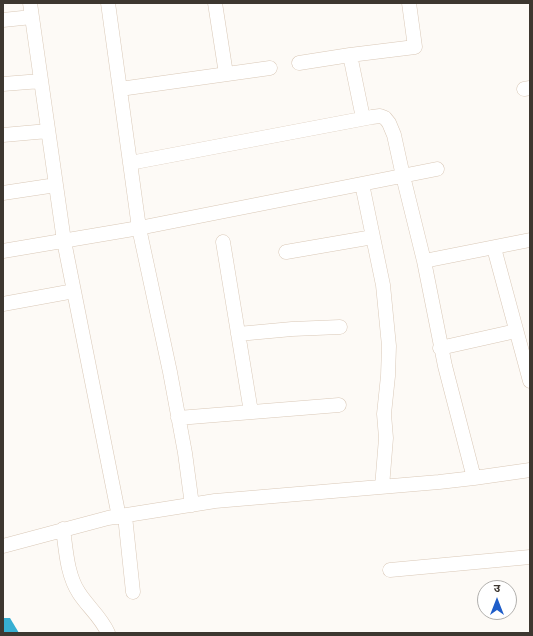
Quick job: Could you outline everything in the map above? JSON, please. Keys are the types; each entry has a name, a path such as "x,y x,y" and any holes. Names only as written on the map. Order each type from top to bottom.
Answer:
{"street":[{"path":"30,3 64,241 122,516 133,592"},
{"path":"108,3 139,228 170,372 192,505"},
{"path":"215,3 226,74"},
{"path":"299,63 415,47 409,3"},
{"path":"3,20 32,17"},
{"path":"350,55 364,118"},
{"path":"120,89 270,68"},
{"path":"3,84 41,81"},
{"path":"130,163 364,118 380,116 385,118 394,135 424,261 440,348 474,478"},
{"path":"3,134 48,131"},
{"path":"3,251 139,228 437,169"},
{"path":"362,184 383,285 389,346 388,376 384,414 386,438 382,487"},
{"path":"3,193 56,185"},
{"path":"286,252 373,237"},
{"path":"424,261 530,240"},
{"path":"223,242 251,412"},
{"path":"494,248 516,331 528,365 530,381"},
{"path":"3,304 74,291"},
{"path":"238,334 292,329 340,327"},
{"path":"440,348 516,331"},
{"path":"178,418 339,405"},
{"path":"3,546 63,529 122,516 215,501 474,478 530,470"},
{"path":"63,529 68,565 74,585 85,602 104,624 108,633"},
{"path":"390,570 530,557"}],"water":[{"path":"3,618 10,618 19,633 3,633"}]}
